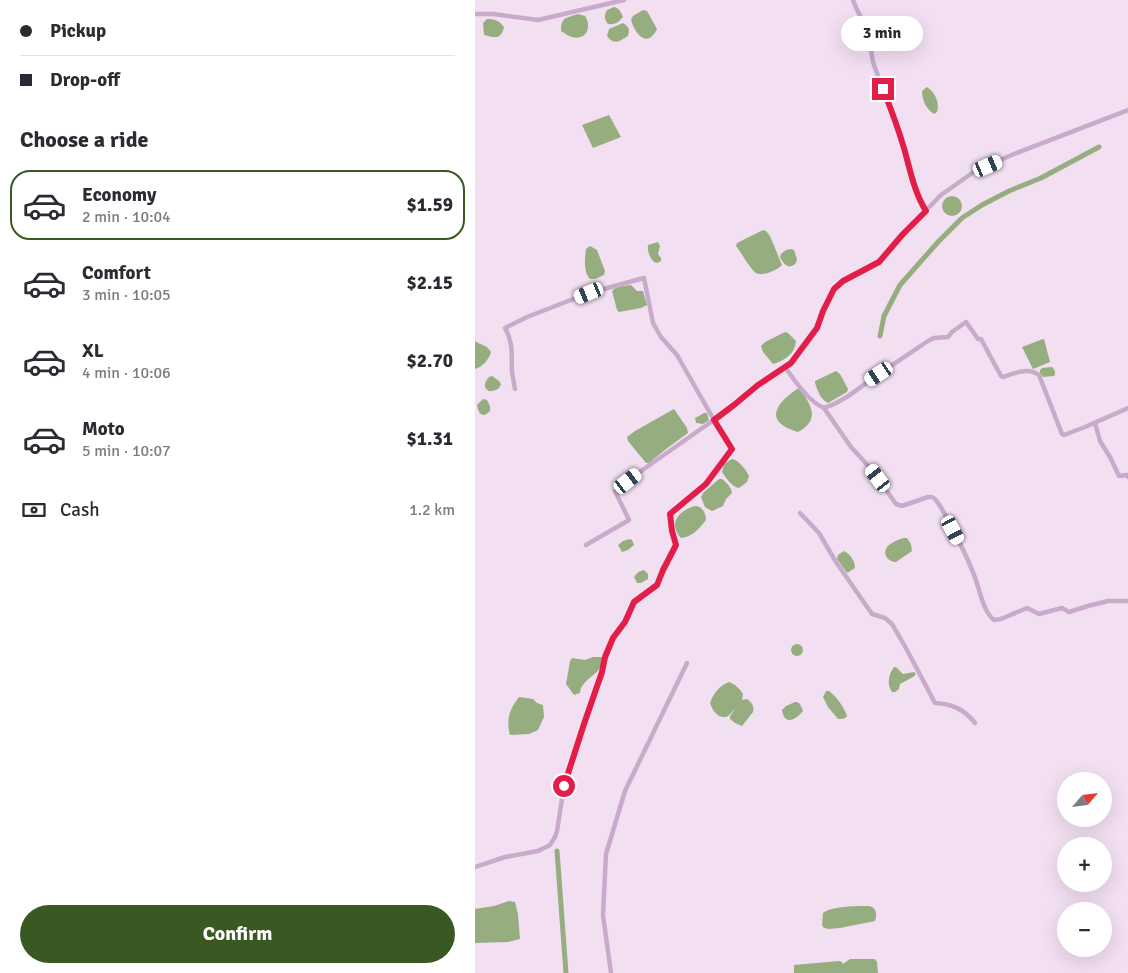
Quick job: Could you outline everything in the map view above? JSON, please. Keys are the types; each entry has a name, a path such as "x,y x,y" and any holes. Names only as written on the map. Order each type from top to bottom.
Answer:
{"street":[{"path":"475,14 493,14 538,20 624,0"},
{"path":"853,0 869,36 873,59 896,122 913,182 926,211"},
{"path":"586,545 629,520 615,491 714,420 758,385 791,363 817,328 834,289 843,281 879,262 941,195 975,171 1128,110"},
{"path":"475,867 505,857 537,851 550,845 555,837 564,786 602,672 605,657 613,638 625,622 634,602 657,585 676,545 670,514 706,484 732,449 677,355 661,338 653,323 644,278 589,293 527,317 505,328 512,352 512,371 515,389"},
{"path":"824,408 856,391 928,341 934,338 949,337 952,332 966,322 978,339 981,339 1001,376 1026,370 1039,375 1062,434 1095,423 1128,408"},
{"path":"785,366 798,385 813,401 824,408 851,447 878,478 896,504 901,506 928,497 932,497 935,500 966,554 985,605 994,620 1001,620 1027,608 1037,614 1062,608 1069,612 1102,602 1128,601"},
{"path":"1095,423 1100,441 1119,476 1128,475"},
{"path":"800,513 819,533 836,562 872,614 885,618 892,624 935,704 954,706 968,714 975,723"},
{"path":"611,973 603,915 606,854 625,791 687,663"}],"shaded area":[{"path":"614,7 620,10 623,17 617,23 608,24 605,14 607,10"},
{"path":"643,10 647,11 657,29 653,35 645,39 635,30 631,20 633,16"},
{"path":"578,14 585,16 587,20 588,28 585,35 577,38 561,31 562,23 567,17"},
{"path":"487,19 496,20 504,27 499,36 484,35 483,23"},
{"path":"623,23 629,28 628,36 620,41 612,41 607,36 609,29"},
{"path":"927,87 937,101 938,109 934,114 927,107 923,98 922,91"},
{"path":"609,115 621,137 593,148 582,125"},
{"path":"952,196 959,199 962,206 959,213 952,216 945,213 942,206 945,199"},
{"path":"763,230 770,236 782,265 770,272 760,274 751,268 736,246 737,243"},
{"path":"658,242 660,246 658,254 661,261 657,263 654,262 648,252 648,245"},
{"path":"590,246 597,250 605,271 604,275 595,279 590,279 585,268 586,249"},
{"path":"786,250 794,250 797,259 796,263 789,266 780,257"},
{"path":"631,285 637,291 643,291 647,305 619,312 612,291 618,287"},
{"path":"785,332 796,341 794,350 781,361 773,364 763,352 761,346"},
{"path":"1044,339 1050,362 1033,369 1022,347"},
{"path":"475,341 486,346 491,352 485,363 475,369"},
{"path":"1052,367 1055,372 1054,376 1043,377 1040,370"},
{"path":"836,371 840,374 848,389 847,392 828,403 820,394 815,381"},
{"path":"492,376 501,384 497,390 489,391 485,387 485,383"},
{"path":"797,389 800,389 804,395 812,412 809,423 798,432 780,423 776,413 783,401"},
{"path":"483,399 487,400 490,406 490,411 485,415 480,413 477,405"},
{"path":"674,409 687,428 688,433 649,463 646,463 628,441 627,437"},
{"path":"707,413 709,420 703,424 696,423 695,418"},
{"path":"732,459 740,463 749,476 747,482 739,488 732,484 722,472 724,464"},
{"path":"719,479 727,483 732,493 726,499 723,506 712,511 705,507 701,497"},
{"path":"695,506 703,510 706,520 692,534 681,538 675,527 675,522 680,514"},
{"path":"907,538 911,544 912,551 896,562 893,562 886,556 885,551 889,545"},
{"path":"630,539 634,545 622,552 618,545"},
{"path":"844,551 852,558 855,565 855,568 847,573 837,559 838,555"},
{"path":"644,570 648,574 648,579 637,583 634,577 638,572"},
{"path":"797,644 803,650 797,656 791,650"},
{"path":"593,657 602,657 599,670 582,686 580,693 574,695 566,684 570,661 572,658 585,660"},
{"path":"894,667 903,674 914,672 916,674 900,684 899,689 895,692 892,692 889,680 890,673"},
{"path":"729,682 742,692 742,700 747,699 753,706 753,712 742,726 730,719 735,709 728,716 722,717 715,713 710,703 717,690"},
{"path":"826,691 832,693 844,709 847,716 845,718 838,719 828,707 823,697"},
{"path":"519,697 533,699 543,705 544,717 538,730 529,734 510,735 509,715"},
{"path":"795,702 800,704 803,711 794,719 788,720 783,715 782,710"},
{"path":"509,901 515,902 520,939 508,942 475,943 475,909"},
{"path":"869,906 875,910 875,921 829,929 824,928 822,925 823,913 827,911 845,907"},
{"path":"850,959 875,959 878,973 794,973 794,965 839,961 843,964"}],"waterway":[{"path":"880,336 884,316 900,285 962,218 1009,191 1041,178 1099,147"},
{"path":"557,851 566,973"}],"route":[{"path":"564,786 602,672 605,657 613,638 625,622 634,602 657,585 676,545 670,514 706,484 732,449 714,420 767,378 791,363 817,328 834,289 843,281 879,262 926,211 913,182 896,122 883,89"}]}
